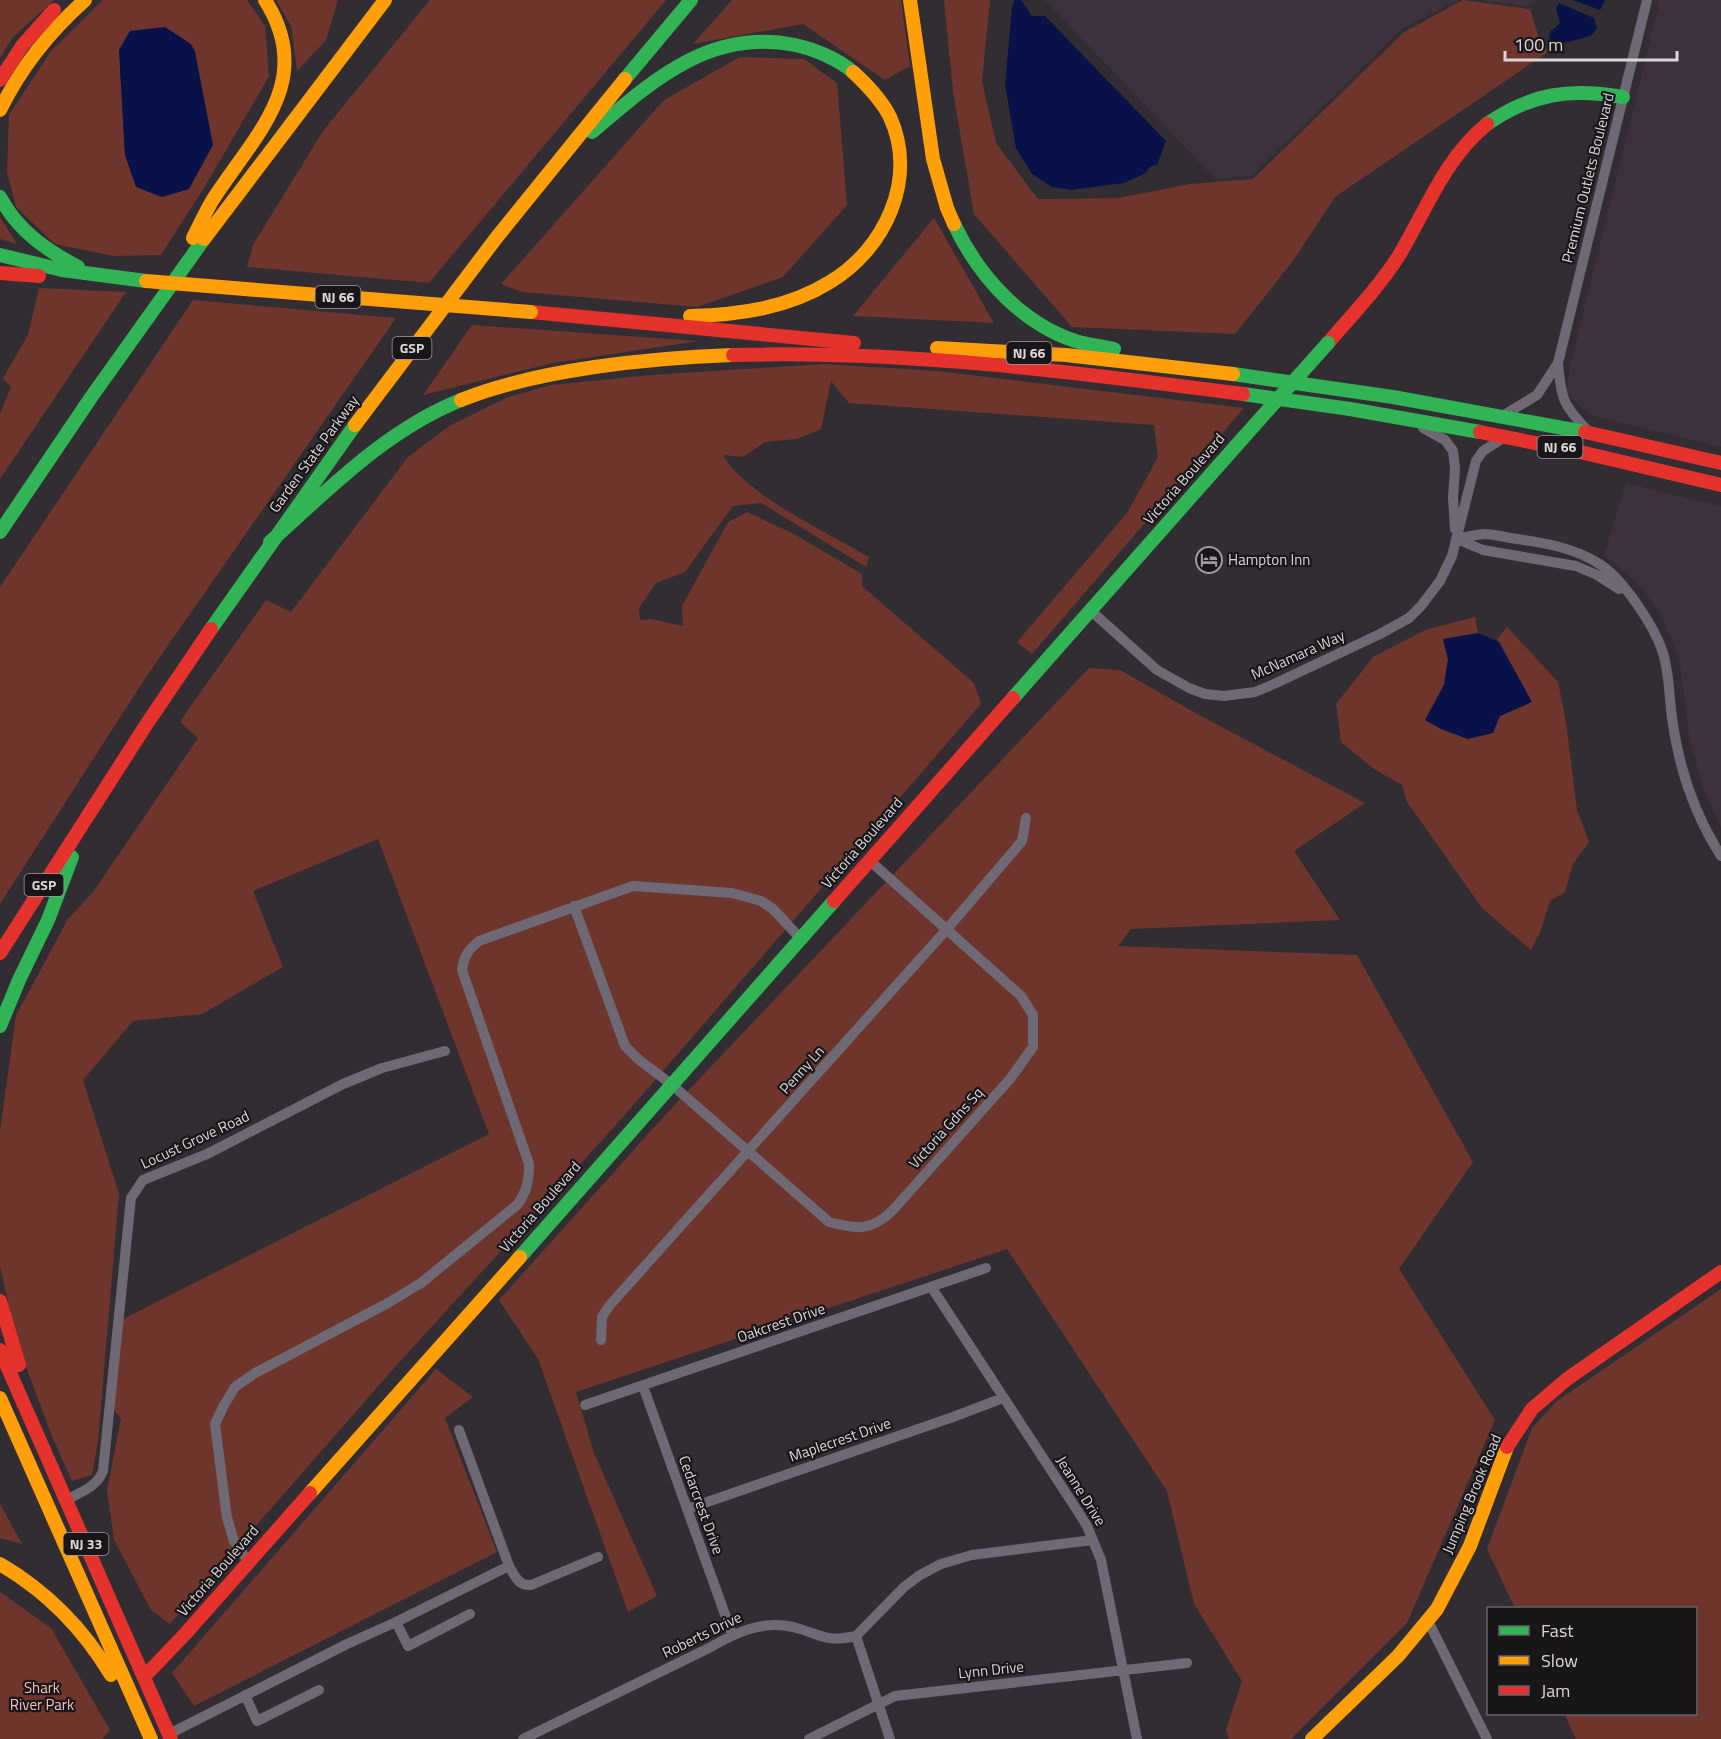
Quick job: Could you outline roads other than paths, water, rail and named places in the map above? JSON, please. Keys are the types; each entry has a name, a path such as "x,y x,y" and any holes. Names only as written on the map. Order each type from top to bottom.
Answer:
{"main road":[{"path":"0,80 31,35 64,0"},
{"path":"0,110 33,54 61,21 85,0"},
{"path":"164,295 211,204 261,128 280,87 285,68 285,48 280,27 265,0"},
{"path":"0,531 164,295 256,169 385,0"},
{"name":"Garden State Parkway","path":"0,953 194,652 270,542 392,375 559,159 691,0"},
{"path":"910,0 931,143 941,191 954,224 971,256 991,283 1016,308 1041,327 1099,348 1262,367 1340,389"},
{"path":"559,159 670,71 711,50 743,43 790,45 813,50 834,59 865,81 880,97 887,110 894,124 899,152 899,181 896,195 880,235 848,270 813,291 772,307 735,314 687,316 645,322"},
{"name":"Victoria Boulevard","path":"144,1677 186,1633 1382,282 1453,160 1478,132 1509,110 1545,95 1588,91 1623,97"},
{"path":"0,198 12,219 33,241 91,277"},
{"name":"NJ 66","path":"0,255 91,277"},
{"name":"NJ 66","path":"0,273 146,281 531,312 903,348 975,348 1153,364 1340,389 1503,416 1591,433 1721,463"},
{"name":"NJ 66","path":"903,348 975,363 1198,388 1398,417 1506,436 1721,485"},
{"path":"270,542 353,468 400,432 451,404 498,388 606,366 670,358 720,355 827,354 975,363"},
{"path":"0,1026 48,920 87,817"},
{"name":"Jumping Brook Road","path":"1312,1739 1398,1656 1428,1621 1470,1546 1506,1450 1532,1409 1548,1393 1574,1374 1721,1272"},
{"path":"0,1301 45,1451"},
{"name":"NJ 33","path":"0,1350 170,1736"},
{"name":"NJ 33","path":"0,1398 149,1735"},
{"path":"0,1564 40,1590 73,1621 101,1657 149,1735"}],"street":[{"name":"Premium Outlets Boulevard","path":"1591,433 1565,404 1560,389 1558,363 1647,0"},
{"name":"Premium Outlets Boulevard","path":"1503,416 1537,395 1558,363"},
{"name":"McNamara Way","path":"1398,417 1438,435 1445,440 1453,452 1456,538"},
{"name":"McNamara Way","path":"1090,610 1157,670 1182,685 1197,692 1215,695 1255,692 1380,634 1409,618 1428,599 1452,556 1476,460 1483,451 1506,436"},
{"path":"1456,538 1485,534 1544,543 1569,550 1591,559 1608,571 1629,595 1646,617 1659,642 1667,671 1675,738 1684,774 1697,810 1721,856"},
{"path":"1456,538 1483,550 1576,566 1597,575 1629,595"},
{"name":"Penny Ln","path":"601,1340 602,1317 609,1306 749,1152 1022,842 1026,818"},
{"name":"Victoria Gdns Sq","path":"574,906 625,1046 829,1222 848,1227 867,1227 882,1221 893,1210 1002,1088 1033,1047 1033,1015 1021,996 869,860"},
{"path":"249,1561 234,1541 227,1518 215,1424 235,1387 255,1373 388,1303 421,1283 517,1205 525,1194 529,1179 529,1164 462,970 464,958 470,948 479,941 633,886 732,893 761,901 773,909 801,939"},
{"name":"Locust Grove Road","path":"66,1500 94,1485 103,1471 131,1198 137,1187 143,1180 207,1154 343,1084 382,1068 445,1051"},
{"name":"Oakcrest Drive","path":"585,1405 986,1268"},
{"name":"Jeanne Drive","path":"932,1288 1077,1510 1094,1540 1101,1560 1137,1739"},
{"name":"Cedarcrest Drive","path":"643,1386 732,1634"},
{"name":"Maplecrest Drive","path":"687,1509 1003,1398"},
{"path":"459,1430 509,1566 517,1580 525,1585 531,1585 598,1557"},
{"path":"890,1739 856,1636 904,1587 941,1564 972,1555 1094,1540"},
{"path":"170,1736 245,1695 509,1566"},
{"path":"396,1622 408,1646 470,1614"},
{"path":"1428,1621 1487,1739"},
{"name":"Roberts Drive","path":"523,1739 709,1648 732,1634 755,1627 777,1624 794,1627 817,1637 831,1639 856,1636"},
{"name":"Lynn Drive","path":"809,1739 878,1703 904,1694 1187,1663"},
{"path":"245,1695 258,1721 319,1690"}],"place":[{"name":"Hampton Inn","path":"1209,560"}],"park label":[{"name":"Shark River Park","path":"42,1696"}]}
